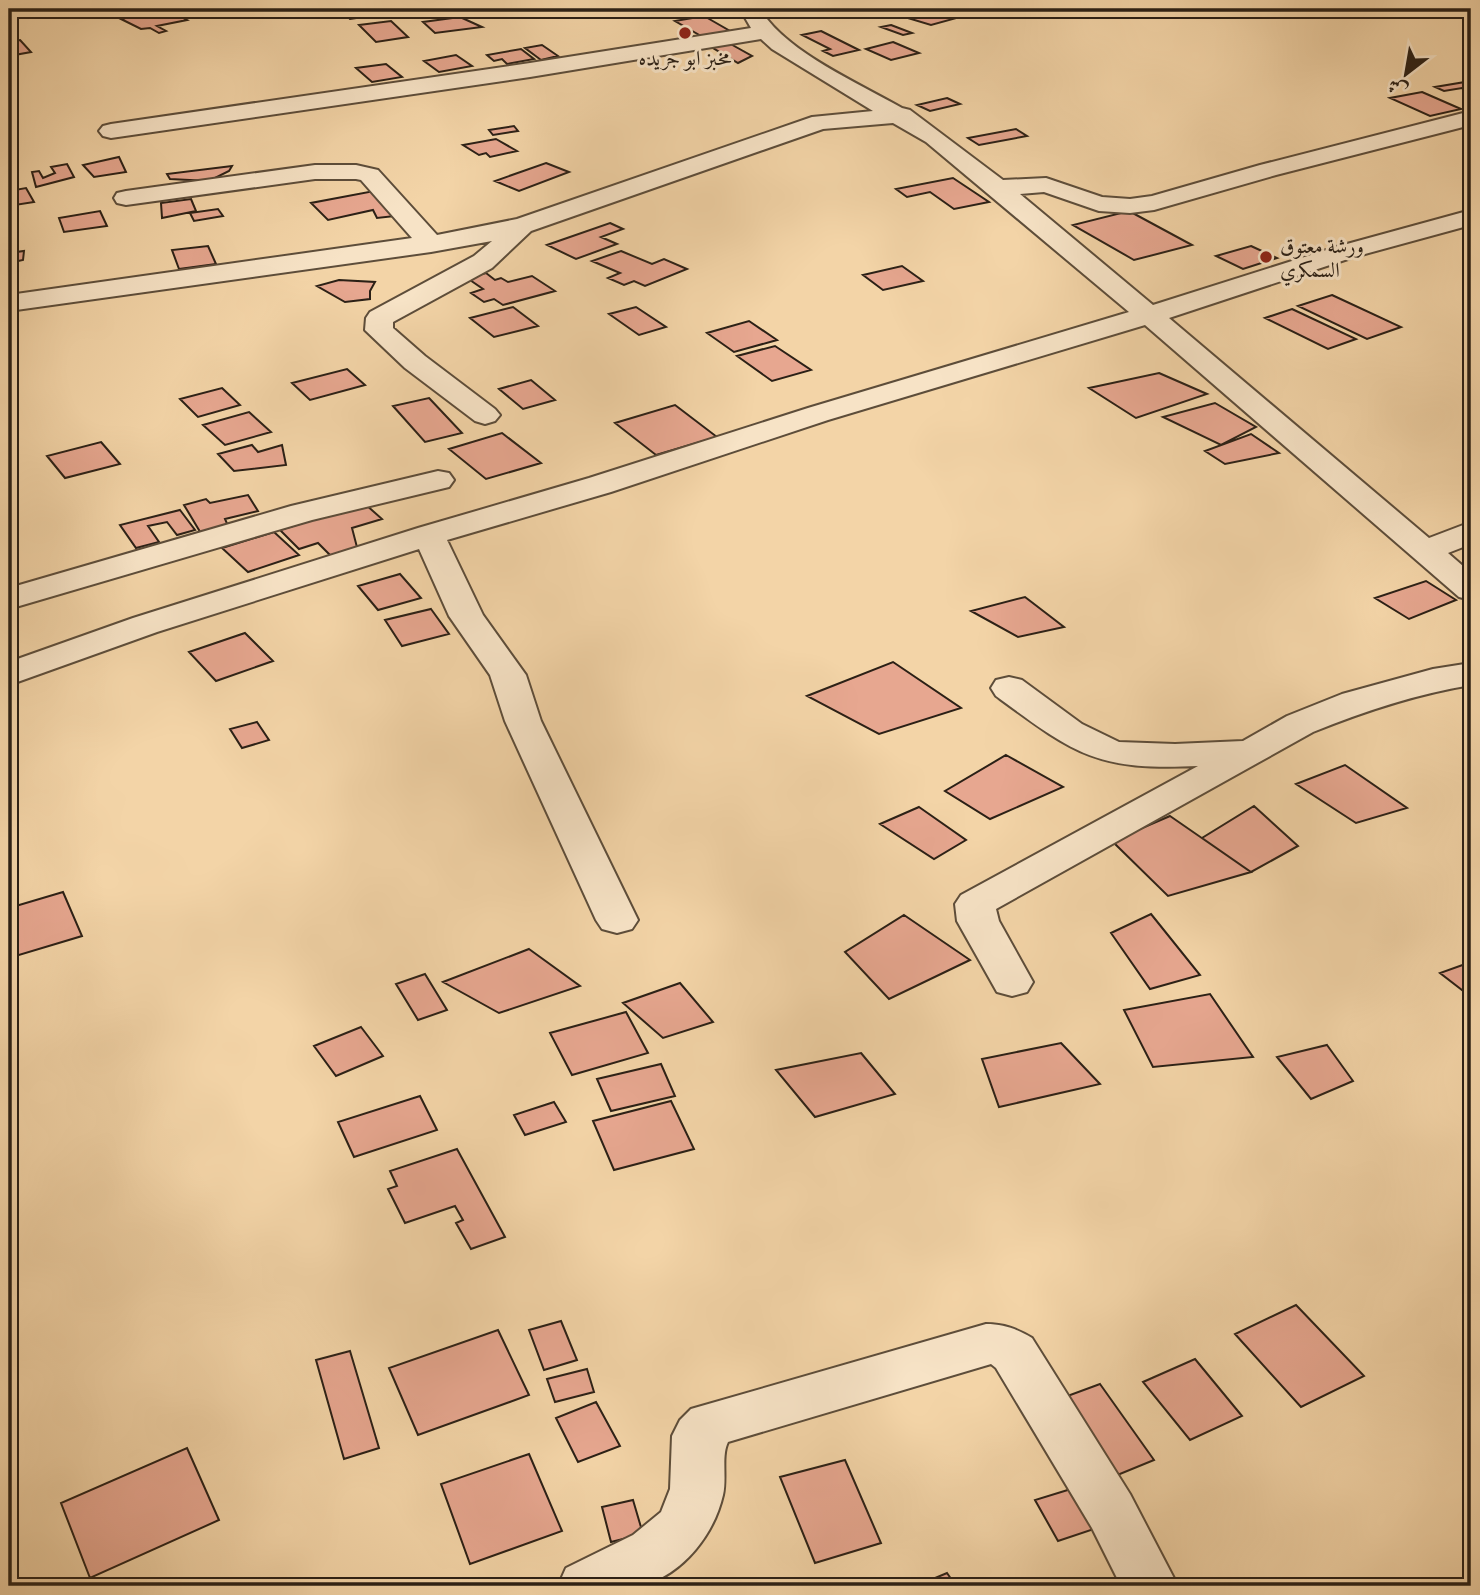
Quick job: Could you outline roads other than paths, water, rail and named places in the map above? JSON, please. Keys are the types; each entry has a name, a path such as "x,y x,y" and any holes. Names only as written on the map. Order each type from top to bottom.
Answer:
{"street":[{"path":"750,9 765,32 779,46 934,136 1149,315 1471,590"},
{"path":"111,131 530,70 765,32"},
{"path":"9,303 475,237 525,225 820,122 902,115"},
{"path":"997,188 1046,185 1099,204 1130,206 1154,203 1268,170 1471,118"},
{"path":"127,198 280,177 338,171 358,172 369,175 430,244"},
{"path":"9,674 145,625 429,535 600,485 818,414 1149,315 1345,252 1471,217"},
{"path":"485,415 379,330 380,318 483,261 525,225"},
{"path":"9,599 302,513 428,468 471,523"},
{"path":"1425,551 1471,532"},
{"path":"429,535 466,616 508,675 523,721 617,920"},
{"path":"1012,982 978,921 975,904 1300,724 1355,702 1433,680 1471,674"},
{"path":"1009,688 1082,740 1111,752 1158,755 1250,752"},
{"path":"586,1586 658,1551 682,1526 696,1497 699,1436 710,1425 986,1344 1000,1344 1014,1353 1111,1511 1150,1586"}],"place":[{"name":"مخبز ابو جريده","path":"685,33"},
{"name":"ورشة معتوق السمكري","path":"1266,257"}]}
